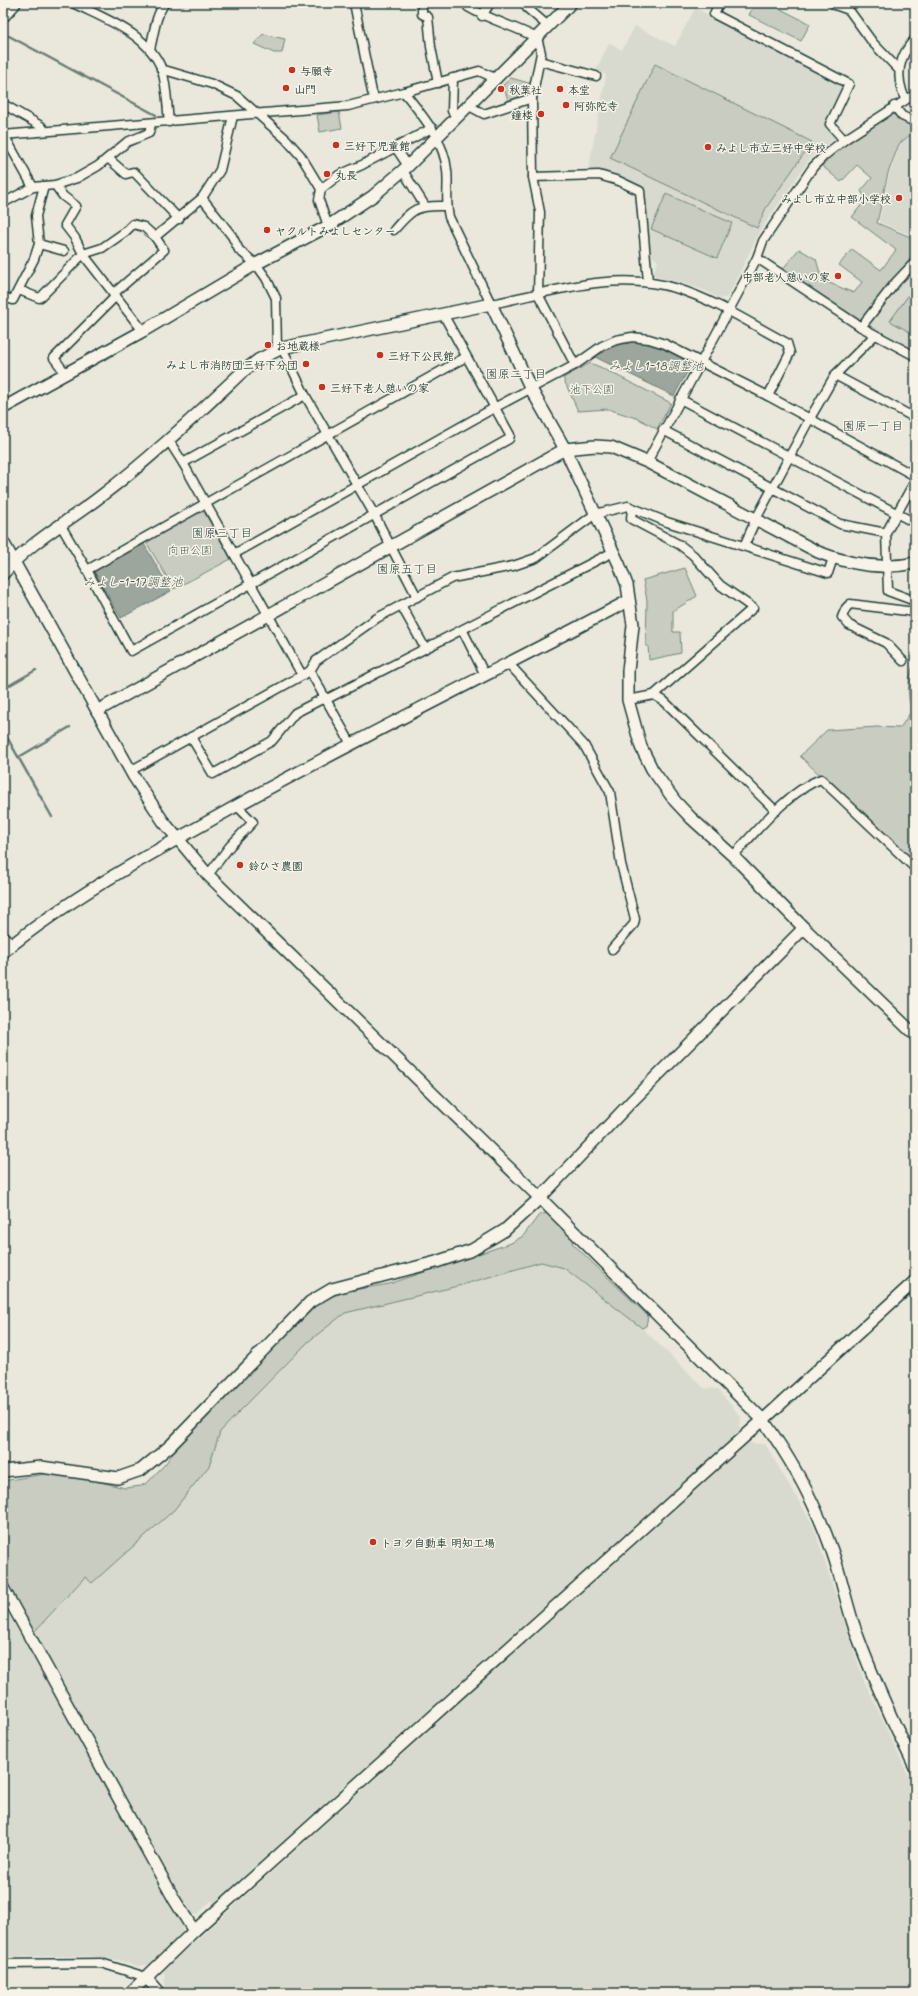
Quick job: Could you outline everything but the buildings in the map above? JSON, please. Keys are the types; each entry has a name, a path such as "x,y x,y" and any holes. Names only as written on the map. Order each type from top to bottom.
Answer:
{"main road":[{"path":"3,14 14,3"}],"street":[{"path":"73,3 124,30 150,49 161,69 165,82 169,122"},
{"path":"150,49 156,20 165,3"},
{"path":"354,3 372,92 375,99"},
{"path":"422,3 422,14 428,17 430,47 438,82"},
{"path":"467,3 468,7 482,16 503,25 511,25 537,38 541,52 532,98 533,177 540,212 538,294 575,365"},
{"path":"482,16 490,3"},
{"path":"530,3 527,8 548,26"},
{"path":"3,408 143,331 256,264 328,226 373,196 436,139 571,3"},
{"path":"719,3 714,14 849,84 830,124 844,140"},
{"path":"832,4 849,10 873,43 899,70"},
{"path":"905,99 899,86 899,70 906,49 915,38"},
{"path":"540,61 596,76"},
{"path":"161,69 188,76 224,89 245,102 255,114 279,132 295,150 321,189"},
{"path":"33,187 4,135 151,124 348,106 479,71 497,79"},
{"path":"454,78 452,111 457,118"},
{"path":"404,92 432,128 443,154 447,170 446,206 452,224 531,389 566,449 627,585 632,625 628,671 628,700 641,747 655,775 675,801 915,1035"},
{"path":"646,462 728,312 756,258 763,241 813,167 844,140 894,106 915,94"},
{"path":"469,106 484,114 532,98"},
{"path":"3,104 41,126 45,131"},
{"path":"894,106 902,116 915,122"},
{"path":"155,237 179,219 202,198 220,170 233,116"},
{"path":"3,203 33,187 55,185 77,178 109,159 127,142 149,133 151,124"},
{"path":"328,226 319,200 321,189 339,175 396,148 432,128"},
{"path":"396,148 425,206"},
{"path":"109,159 126,174 133,172 136,174 179,219"},
{"path":"533,177 599,175 618,181 640,191 648,282"},
{"path":"55,185 63,196 76,206 65,225 75,238 83,254 143,331"},
{"path":"3,297 13,300 39,244 36,216 44,186"},
{"path":"202,198 232,236 239,250 256,264 266,278 276,298 279,349 374,514 417,597"},
{"path":"394,230 406,216 417,208 425,206 446,206"},
{"path":"18,290 39,298 83,254 102,248 125,232 133,224 144,227 155,237 164,250 114,295 54,358 66,374"},
{"path":"39,244 64,251"},
{"path":"756,258 861,327 915,356"},
{"path":"861,327 896,282 915,262"},
{"path":"3,574 14,561 60,524 100,497 169,441 258,360 279,349 584,285 612,281 648,282 674,288 703,299 787,343 790,353 768,396"},
{"path":"60,524 131,651 509,439 510,435 443,314"},
{"path":"744,546 756,519 835,375 875,335"},
{"path":"234,554 494,408 575,365 602,346 616,340 632,338 650,339 665,344 768,396 809,420 915,476"},
{"path":"87,570 466,357"},
{"path":"835,375 915,418"},
{"path":"183,463 306,394"},
{"path":"680,399 915,523"},
{"path":"663,430 840,524 886,534"},
{"path":"169,441 183,463 302,674"},
{"path":"97,711 268,614 566,449 595,446 611,447 646,462 833,558 858,564 887,566 915,563"},
{"path":"915,482 886,534 888,591 915,601"},
{"path":"130,771 302,674 310,671 316,661 377,618 452,578 513,566 536,558 595,514 628,506 667,522 828,573 833,558"},
{"path":"628,700 654,695 753,608 720,585 700,562 684,549 631,519 632,508"},
{"path":"3,542 130,771 146,796 177,838 208,875 540,1198 762,1420 776,1439 819,1515 832,1549 853,1622 874,1680 915,1767"},
{"path":"191,737 213,774 272,741 295,713 425,648 463,631 613,552"},
{"path":"3,937 7,949 81,896 177,838 352,744 628,601"},
{"path":"903,661 886,643 849,625 842,617 846,608 850,604 915,612"},
{"path":"401,605 425,648"},
{"path":"463,631 485,675"},
{"path":"509,664 584,745 610,792 621,864 635,919 634,924 612,949"},
{"path":"310,671 352,744"},
{"path":"654,695 664,701 776,811"},
{"path":"733,856 776,811 808,784 821,779 915,868"},
{"path":"208,875 230,846 253,822 237,806"},
{"path":"3,1471 41,1467 118,1478 141,1470 170,1446 310,1302 332,1289 436,1262 472,1250 505,1230 540,1198 631,1102 804,928"},
{"path":"130,1993 194,1931 915,1281"},
{"path":"3,1588 174,1899 194,1931"},
{"path":"3,1964 101,1963 146,1977 160,1993"}],"shaded area":[{"name":"みよし市立三好中学校","path":"695,8 841,82 843,90 825,124 836,137 811,157 760,231 728,297 720,299 706,291 652,276 658,261 647,251 644,188 600,173 588,171 606,75 596,70 609,43 622,50 635,26 675,46"},
{"name":"みよし市立中部小学校","path":"915,132 915,237 879,222 889,175 900,144"},
{"path":"915,267 915,350 870,328 870,321 897,286"},
{"name":"トヨタ自動車 明知工場","path":"541,1262 564,1268 642,1328 704,1388 717,1389 741,1417 740,1431 214,1903 211,1901 198,1914 191,1915 180,1899 34,1632 85,1577 92,1583 209,1466 220,1432 309,1341 345,1313 458,1286"},
{"path":"748,1443 765,1444 813,1525 863,1678 915,1790 915,1993 170,1993 165,1986 164,1969"},
{"path":"3,1597 162,1891 185,1923 181,1934 148,1965 136,1966 118,1960 89,1956 3,1957"}],"green space":[{"path":"755,3 769,3 810,24 801,41 749,15"},
{"path":"263,34 285,39 282,53 274,53 254,44"},
{"path":"655,64 812,142 766,208 757,228 610,158"},
{"path":"511,78 532,84 528,98 509,103 503,85"},
{"path":"893,111 915,126 915,131 899,144 888,173 877,223 915,239 915,253 861,321 781,271 799,249 816,259 822,280 854,293 862,282 839,265 852,249 881,270 896,250 852,217 866,199 861,191 872,178 857,165 841,182 821,165 847,141"},
{"path":"339,112 342,128 320,132 317,115"},
{"path":"666,194 732,223 717,258 651,229"},
{"path":"915,286 915,335 890,321"},
{"name":"池下公園","path":"590,363 671,403 657,429 639,419 608,409 578,411 563,378"},
{"name":"向田公園","path":"203,510 231,559 174,589 146,542"},
{"path":"685,568 697,596 673,611 673,632 680,632 681,653 649,660 648,646 646,646 647,600 643,580"},
{"path":"915,662 915,866 800,756 827,730 877,727 900,728 912,710 908,692"},
{"path":"548,1213 574,1241 572,1243 648,1316 646,1326 642,1328 564,1268 541,1262 458,1286 345,1313 309,1341 220,1432 209,1466 174,1510 92,1583 85,1577 34,1632 3,1576 3,1481 51,1473 68,1474 125,1488 141,1486 148,1482 166,1463 178,1445 315,1305 327,1298 347,1291 389,1284 511,1243 523,1236 539,1215"}],"water":[{"name":"みよし1-18調整池","path":"632,341 656,346 692,363 674,396 595,357 613,346"},
{"name":"みよし-1-17調整池","path":"144,544 171,591 121,618 94,571"}],"waterway":[{"path":"9,36 156,115"},
{"path":"3,689 36,670"},
{"path":"19,757 70,727"},
{"path":"3,730 52,817"}],"place":[{"name":"与願寺","path":"292,70"},
{"name":"山門","path":"286,88"},
{"name":"秋葉社","path":"501,89"},
{"name":"本堂","path":"560,89"},
{"name":"阿弥陀寺","path":"566,105"},
{"name":"鐘楼","path":"541,114"},
{"name":"三好下児童館","path":"336,145"},
{"name":"みよし市立三好中学校","path":"708,147"},
{"name":"丸長","path":"327,174"},
{"name":"みよし市立中部小学校","path":"899,198"},
{"name":"ヤクルトみよしセンター","path":"267,230"},
{"name":"中部老人憩いの家","path":"838,276"},
{"name":"お地蔵様","path":"268,345"},
{"name":"三好下公民館","path":"380,355"},
{"name":"みよし市消防団三好下分団","path":"306,364"},
{"name":"三好下老人憩いの家","path":"322,387"},
{"name":"鈴ひさ農園","path":"240,865"},
{"name":"トヨタ自動車 明知工場","path":"373,1542"}],"district":[{"name":"園原二丁目","path":"516,373"},
{"name":"園原一丁目","path":"873,425"},
{"name":"園原三丁目","path":"222,532"},
{"name":"園原五丁目","path":"407,568"}]}
